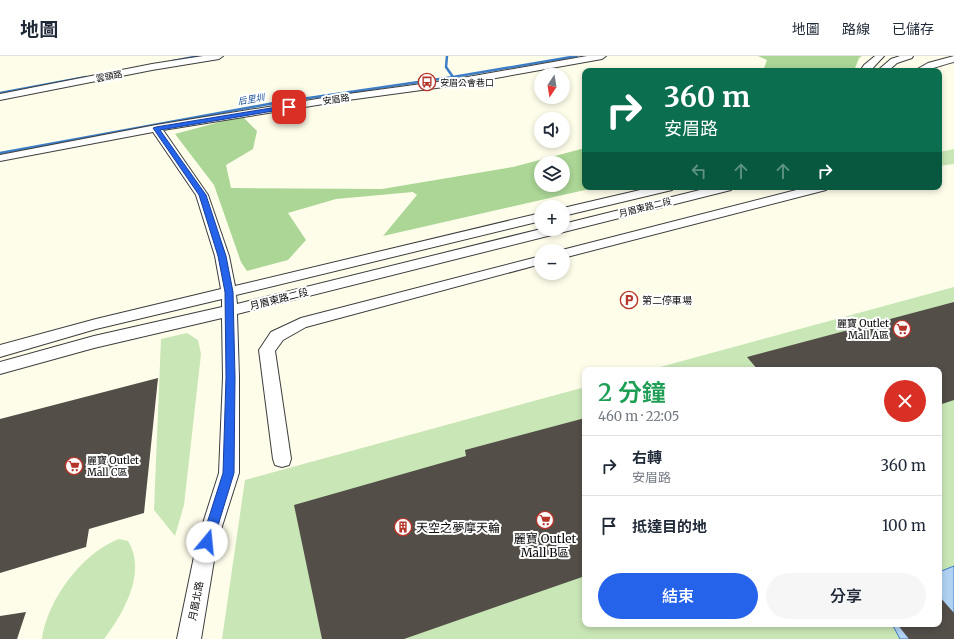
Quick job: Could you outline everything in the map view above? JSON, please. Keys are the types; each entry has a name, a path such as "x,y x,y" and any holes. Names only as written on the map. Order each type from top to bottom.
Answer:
{"street":[{"name":"雲頭路","path":"0,97 152,67 219,56"},
{"name":"安眉路","path":"0,158 156,128 348,97 451,83 602,56"},
{"path":"866,68 880,56"},
{"path":"886,68 894,61 909,56"},
{"path":"925,68 954,59"},
{"name":"月眉北路","path":"156,128 202,195 222,256 229,292 231,377 229,473 207,542 189,639"},
{"name":"月眉東路二段","path":"570,210 655,190"},
{"name":"月眉東路二段","path":"570,226 715,190"},
{"path":"570,252 810,190"},
{"name":"月眉東路二段","path":"0,351 96,324 534,219"},
{"name":"月眉東路二段","path":"0,368 94,342 229,311 534,235"},
{"path":"282,459 267,350 277,336 301,322 534,262"}],"green space":[{"path":"758,56 862,56 859,58 855,68 764,68 767,60"},
{"path":"242,116 257,131 253,149 226,165 231,188 382,189 513,167 534,161 534,192 570,192 570,156 555,156 582,149 582,190 585,190 541,200 534,200 534,202 383,236 417,195 413,192 336,199 288,213 306,240 288,260 247,271 241,262 214,185 175,134"},
{"path":"954,149 954,164 942,166 942,151"},
{"path":"954,287 954,639 222,639 245,480 582,388 582,627 942,627 942,367 660,367"},
{"path":"187,333 198,340 201,354 184,505 175,536 154,510 161,339"},
{"path":"119,539 128,541 133,553 135,566 134,579 131,592 112,629 104,639 42,639 45,624 51,609 68,580 92,555"}],"water":[{"path":"954,566 954,639 900,639 894,627 942,627 942,571"}],"building":[{"name":"麗寶 Outlet Mall A區","path":"954,302 954,400 942,404 942,367 755,367 747,357"},
{"name":"麗寶 Outlet Mall C區","path":"158,378 144,513 89,529 86,547 0,573 0,419"},
{"name":"天空之夢摩天輪","path":"582,419 582,577 404,639 322,639 294,505 466,456 465,450"},
{"path":"942,599 954,613 954,639 909,639 899,627 942,627"},
{"path":"26,612 17,639 0,639 0,616"}],"waterway":[{"path":"173,61 199,56"},
{"path":"447,56 446,67 453,77"},
{"name":"后里圳","path":"453,77 577,56"},
{"path":"0,93 86,77"},
{"name":"后里圳","path":"0,153 274,103 453,77"}],"place":[{"name":"安眉公會巷口","path":"427,82"},
{"name":"第二停車場","path":"629,300"},
{"name":"麗寶 Outlet Mall A區","path":"902,329"},
{"name":"麗寶 Outlet Mall C區","path":"74,466"},
{"name":"麗寶 Outlet Mall B區","path":"545,520"},
{"name":"天空之夢摩天輪","path":"403,527"}],"route":[{"path":"207,542 229,473 231,377 229,292 222,256 212,221 202,195 156,128 289,107"}]}
